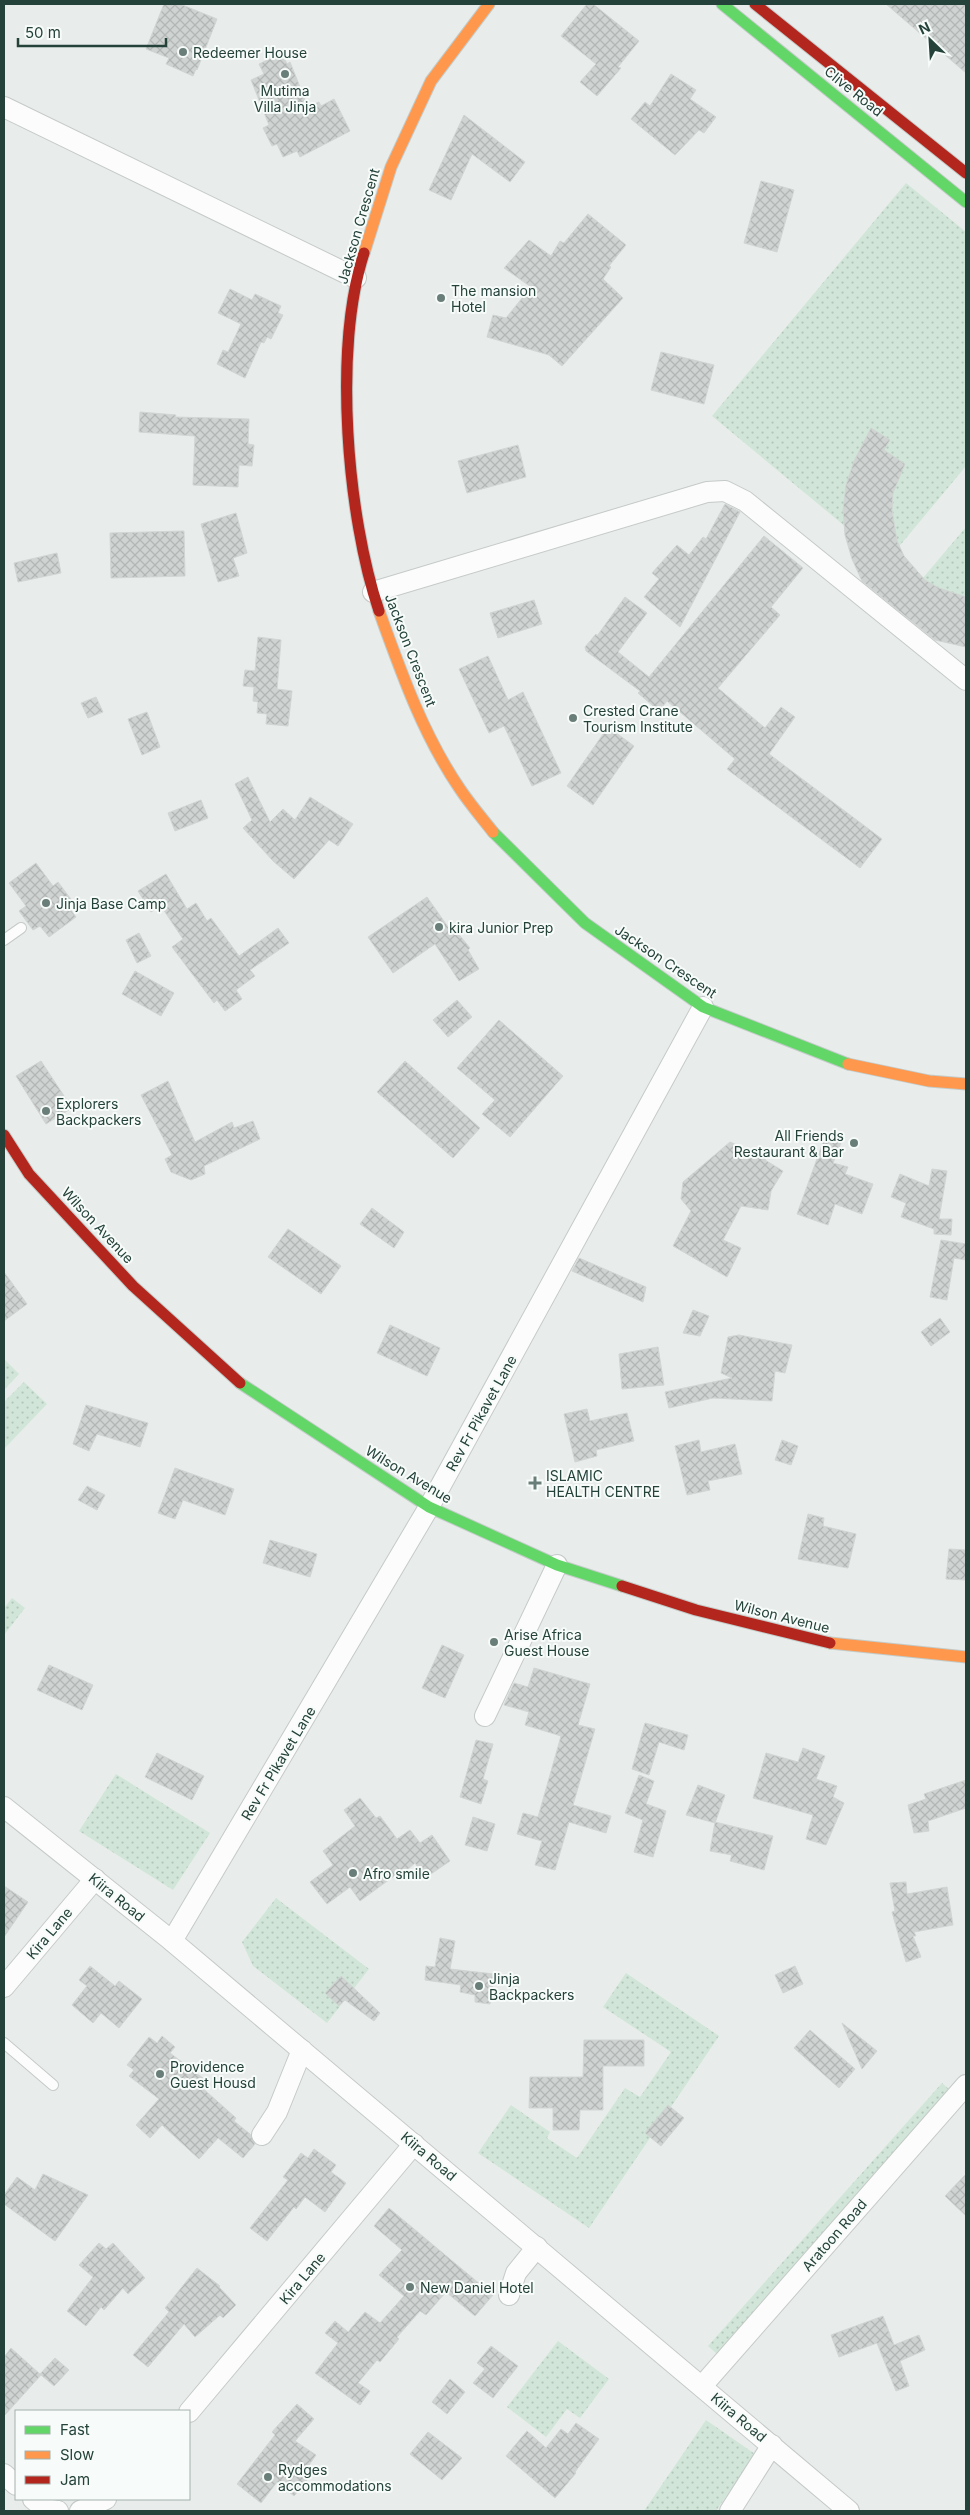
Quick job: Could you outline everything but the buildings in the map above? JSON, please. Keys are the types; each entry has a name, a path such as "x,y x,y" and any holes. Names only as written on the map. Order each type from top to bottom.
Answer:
{"street":[{"name":"Jackson Crescent","path":"489,4 431,81 391,167 356,278 346,379 349,441 358,519 373,592 401,673 430,738 466,797 496,834 585,923 703,1007 840,1062 929,1081 966,1084"},
{"name":"Clive Road","path":"722,4 966,202"},
{"name":"Clive Road","path":"756,4 966,173"},
{"path":"4,107 356,278"},
{"path":"373,592 707,492 725,491 745,501 966,680"},
{"name":"Rev Fr Pikavet Lane","path":"172,1941 429,1507 703,1007"},
{"name":"Wilson Avenue","path":"4,1136 29,1174 133,1286 242,1386 429,1507 557,1565 696,1610 831,1643 966,1657"},
{"path":"485,1716 557,1565"},
{"name":"Kiira Road","path":"4,1807 172,1941 538,2247 849,2511"},
{"name":"Kira Lane","path":"4,1987 95,1880"},
{"path":"262,2135 277,2112 302,2050"},
{"name":"Aratoon Road","path":"702,2386 966,2084"},
{"name":"Kira Lane","path":"190,2411 414,2144"},
{"path":"509,2295 516,2273 538,2247"},
{"path":"730,2511 772,2445"},
{"path":"4,2474 15,2484"},
{"path":"34,2500 45,2509 58,2511"},
{"path":"80,2511 104,2500"}],"lane":[{"path":"4,940 21,928"},
{"path":"4,2043 53,2085"}],"green space":[{"path":"906,183 966,232 966,466 887,561 712,416"},
{"path":"966,527 966,638 911,592"},
{"path":"4,1359 19,1374 4,1390"},
{"path":"24,1382 47,1404 4,1449 4,1402"},
{"path":"12,1598 25,1608 4,1635 4,1608"},
{"path":"116,1774 210,1833 173,1890 79,1831"},
{"path":"276,1898 369,1969 327,2023 253,1966 242,1942"},
{"path":"626,1973 719,2036 589,2228 478,2153 511,2105 550,2132 547,2138 577,2158 625,2088 640,2097 671,2052 603,2007"},
{"path":"942,2083 951,2091 717,2354 708,2346"},
{"path":"558,2341 609,2379 580,2418 567,2409 546,2437 507,2407"},
{"path":"706,2420 755,2454 716,2511 644,2511"}],"traffic: fast":[{"path":"722,4 966,202"},
{"path":"493,832 585,923 703,1007 848,1064"},
{"path":"240,1383 429,1507 557,1565 622,1586"}],"traffic: slow":[{"path":"364,253 391,167 431,81 489,4"},
{"path":"379,611 414,703 435,747 460,789 493,832"},
{"path":"848,1064 929,1081 966,1084"},
{"path":"830,1643 966,1657"}],"traffic: jam":[{"path":"755,4 966,173"},
{"path":"364,253 354,292 349,336 347,383 348,432 352,481 359,528 368,572 379,611"},
{"path":"4,1135 29,1174 133,1286 240,1383"},
{"path":"622,1586 696,1610 830,1643"}],"place":[{"name":"Redeemer House","path":"183,52"},
{"name":"Mutima Villa Jinja","path":"285,74"},
{"name":"The mansion Hotel","path":"441,298"},
{"name":"Crested Crane Tourism Institute","path":"573,718"},
{"name":"Jinja Base Camp","path":"46,903"},
{"name":"kira Junior Prep","path":"439,927"},
{"name":"Explorers Backpackers","path":"46,1111"},
{"name":"All Friends Restaurant & Bar","path":"854,1143"},
{"name":"ISLAMIC HEALTH CENTRE","path":"535,1483"},
{"name":"Arise Africa Guest House","path":"494,1642"},
{"name":"Afro smile","path":"353,1873"},
{"name":"Jinja Backpackers","path":"479,1986"},
{"name":"Providence Guest Housd","path":"160,2074"},
{"name":"New Daniel Hotel","path":"410,2287"},
{"name":"Rydges accommodations","path":"268,2477"}]}
